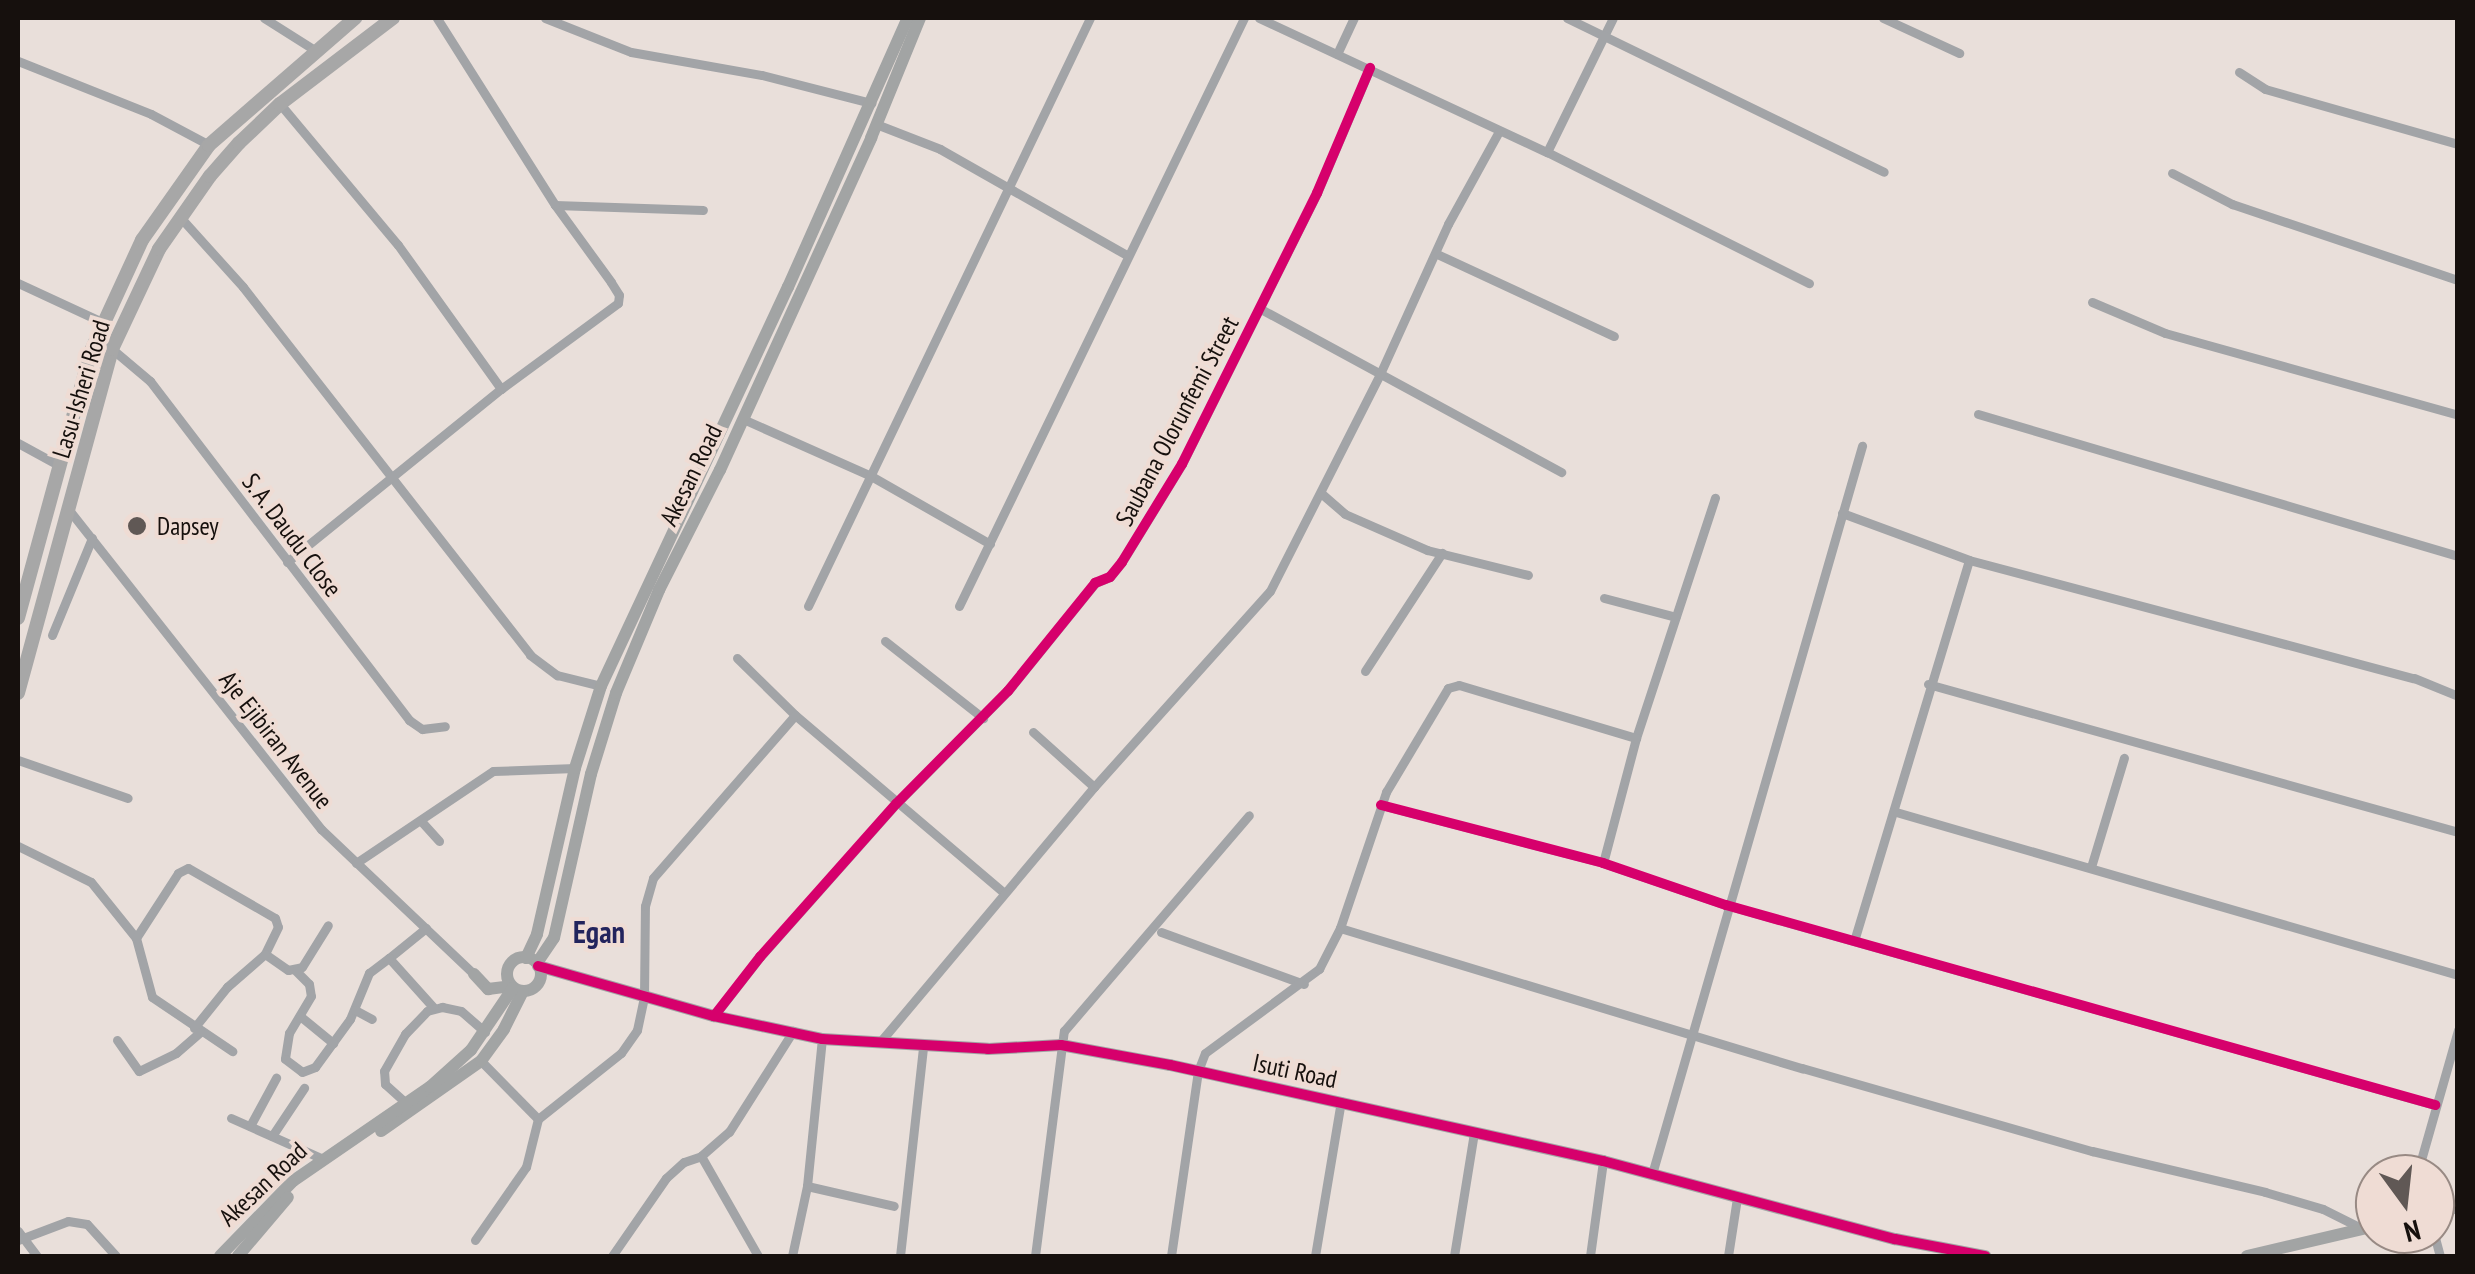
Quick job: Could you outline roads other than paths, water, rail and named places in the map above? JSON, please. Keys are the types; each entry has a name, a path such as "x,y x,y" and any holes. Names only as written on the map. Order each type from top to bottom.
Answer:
{"main road":[{"name":"Lasu-Isheri Road","path":"18,618 21,593 102,322 142,240 209,145 314,49 355,18"},
{"name":"Lasu-Isheri Road","path":"18,694 112,349 137,290 180,217 219,165 280,104 393,18"}],"street":[{"path":"264,18 314,49"},
{"path":"287,562 501,389 618,303 619,295 611,282 555,205 437,18"},
{"path":"545,18 631,52 762,76 871,103"},
{"name":"Akesan Road","path":"535,967 537,934 575,768 601,686 908,18"},
{"name":"Akesan Road","path":"535,967 554,938 592,774 616,693 659,590 744,419 920,18"},
{"path":"808,606 1090,18"},
{"path":"959,606 1244,18"},
{"path":"1260,18 1498,133 1547,152 1809,283"},
{"path":"1338,54 1354,18"},
{"path":"1567,18 1884,172"},
{"path":"1547,152 1614,18"},
{"path":"1884,18 1959,53"},
{"path":"18,61 150,114 209,145"},
{"name":"Saubana Olorunfemi Street","path":"714,1016 760,957 896,804 983,718 1096,584 1110,577 1122,562 1175,476 1317,193 1370,68"},
{"path":"2239,72 2265,89 2458,144"},
{"path":"280,104 398,245 501,389"},
{"path":"876,124 940,149 1128,256"},
{"path":"880,1042 1004,892 1270,591 1322,494 1498,133"},
{"path":"2172,173 2232,204 2458,280"},
{"path":"555,205 703,210"},
{"path":"180,217 243,286 530,655 557,675 601,686"},
{"path":"1437,254 1614,336"},
{"path":"18,283 102,322"},
{"path":"2092,302 2165,333 2458,415"},
{"path":"1259,308 1562,472"},
{"name":"S. A. Daudu Close","path":"112,349 150,381 409,720 422,729 446,726"},
{"path":"1978,414 2458,556"},
{"path":"744,419 872,476 990,544"},
{"path":"18,443 60,466"},
{"path":"1652,1174 1726,905 1862,446"},
{"path":"1322,494 1345,514 1442,553 1528,575"},
{"path":"1603,864 1636,738 1715,498"},
{"name":"Aje Ejibiran Avenue","path":"69,510 302,806 356,863 474,974"},
{"path":"1842,513 1970,560 2414,678 2458,696"},
{"path":"52,635 92,538"},
{"path":"1365,671 1442,553"},
{"path":"1854,941 1896,812 1928,684 1970,560"},
{"path":"1604,598 1676,616"},
{"path":"885,642 983,718"},
{"path":"738,658 795,715 896,804 1004,892"},
{"path":"1928,684 2458,832"},
{"path":"1171,1256 1198,1072 1214,1043 1304,984 1319,969 1340,928 1382,805 1448,688 1459,685 1636,738"},
{"path":"475,1240 526,1167 538,1118 630,1043 644,997 645,906 654,878 795,715"},
{"path":"1033,732 1094,788"},
{"path":"2091,867 2124,758"},
{"path":"18,760 128,798"},
{"path":"356,863 499,769 575,768"},
{"path":"1382,805 1603,864 1726,905 2436,1105"},
{"path":"1896,812 2458,975"},
{"path":"1035,1256 1061,1046 1070,1022 1250,815"},
{"path":"421,820 438,841"},
{"path":"18,846 91,882 136,938 152,998 232,1052"},
{"path":"118,1040 139,1070 176,1052 228,988 265,954 278,927 274,918 188,868 178,873 136,938"},
{"path":"296,970 328,925"},
{"path":"296,970 311,990 288,1033 285,1059 302,1072 315,1067 333,1043 354,1010 369,973 426,928"},
{"path":"1340,928 2092,1151 2265,1192 2355,1222"},
{"path":"1161,932 1304,984"},
{"path":"537,934 554,938"},
{"path":"265,954 288,970 296,970"},
{"path":"389,958 433,1007 469,1014 485,1032"},
{"path":"514,986 514,961 535,967"},
{"path":"474,974 488,989 514,986 535,967"},
{"name":"Isuti Road","path":"535,967 714,1016 822,1038 923,1046 1061,1046 1198,1072 1602,1161 1738,1198 1985,1256"},
{"name":"Akesan Road","path":"243,1255 298,1185 481,1061 507,1010 514,986"},
{"path":"406,1103 385,1084 384,1072 405,1034 433,1007"},
{"path":"354,1010 372,1020"},
{"name":"Akesan Road","path":"220,1256 293,1180 406,1103 471,1050 507,1010"},
{"path":"300,1016 333,1043"},
{"path":"2423,1154 2458,1030"},
{"path":"612,1256 666,1178 684,1162 702,1156 746,1110 793,1031"},
{"path":"792,1256 807,1186 822,1038"},
{"path":"900,1256 923,1046"},
{"path":"481,1061 538,1118"},
{"path":"250,1126 276,1078"},
{"path":"272,1136 304,1088"},
{"path":"1315,1256 1341,1101"},
{"path":"231,1118 321,1158"},
{"path":"1454,1256 1474,1132"},
{"path":"702,1156 758,1256"},
{"path":"1590,1256 1602,1161"},
{"path":"807,1186 894,1206"},
{"path":"1728,1256 1738,1198"},
{"path":"38,1256 19,1236 68,1221 87,1224 116,1256"},
{"path":"2247,1256 2310,1250 2355,1233"}],"place":[{"name":"Dapsey","path":"137,526"}],"district":[{"name":"Egan","path":"599,932"}]}
